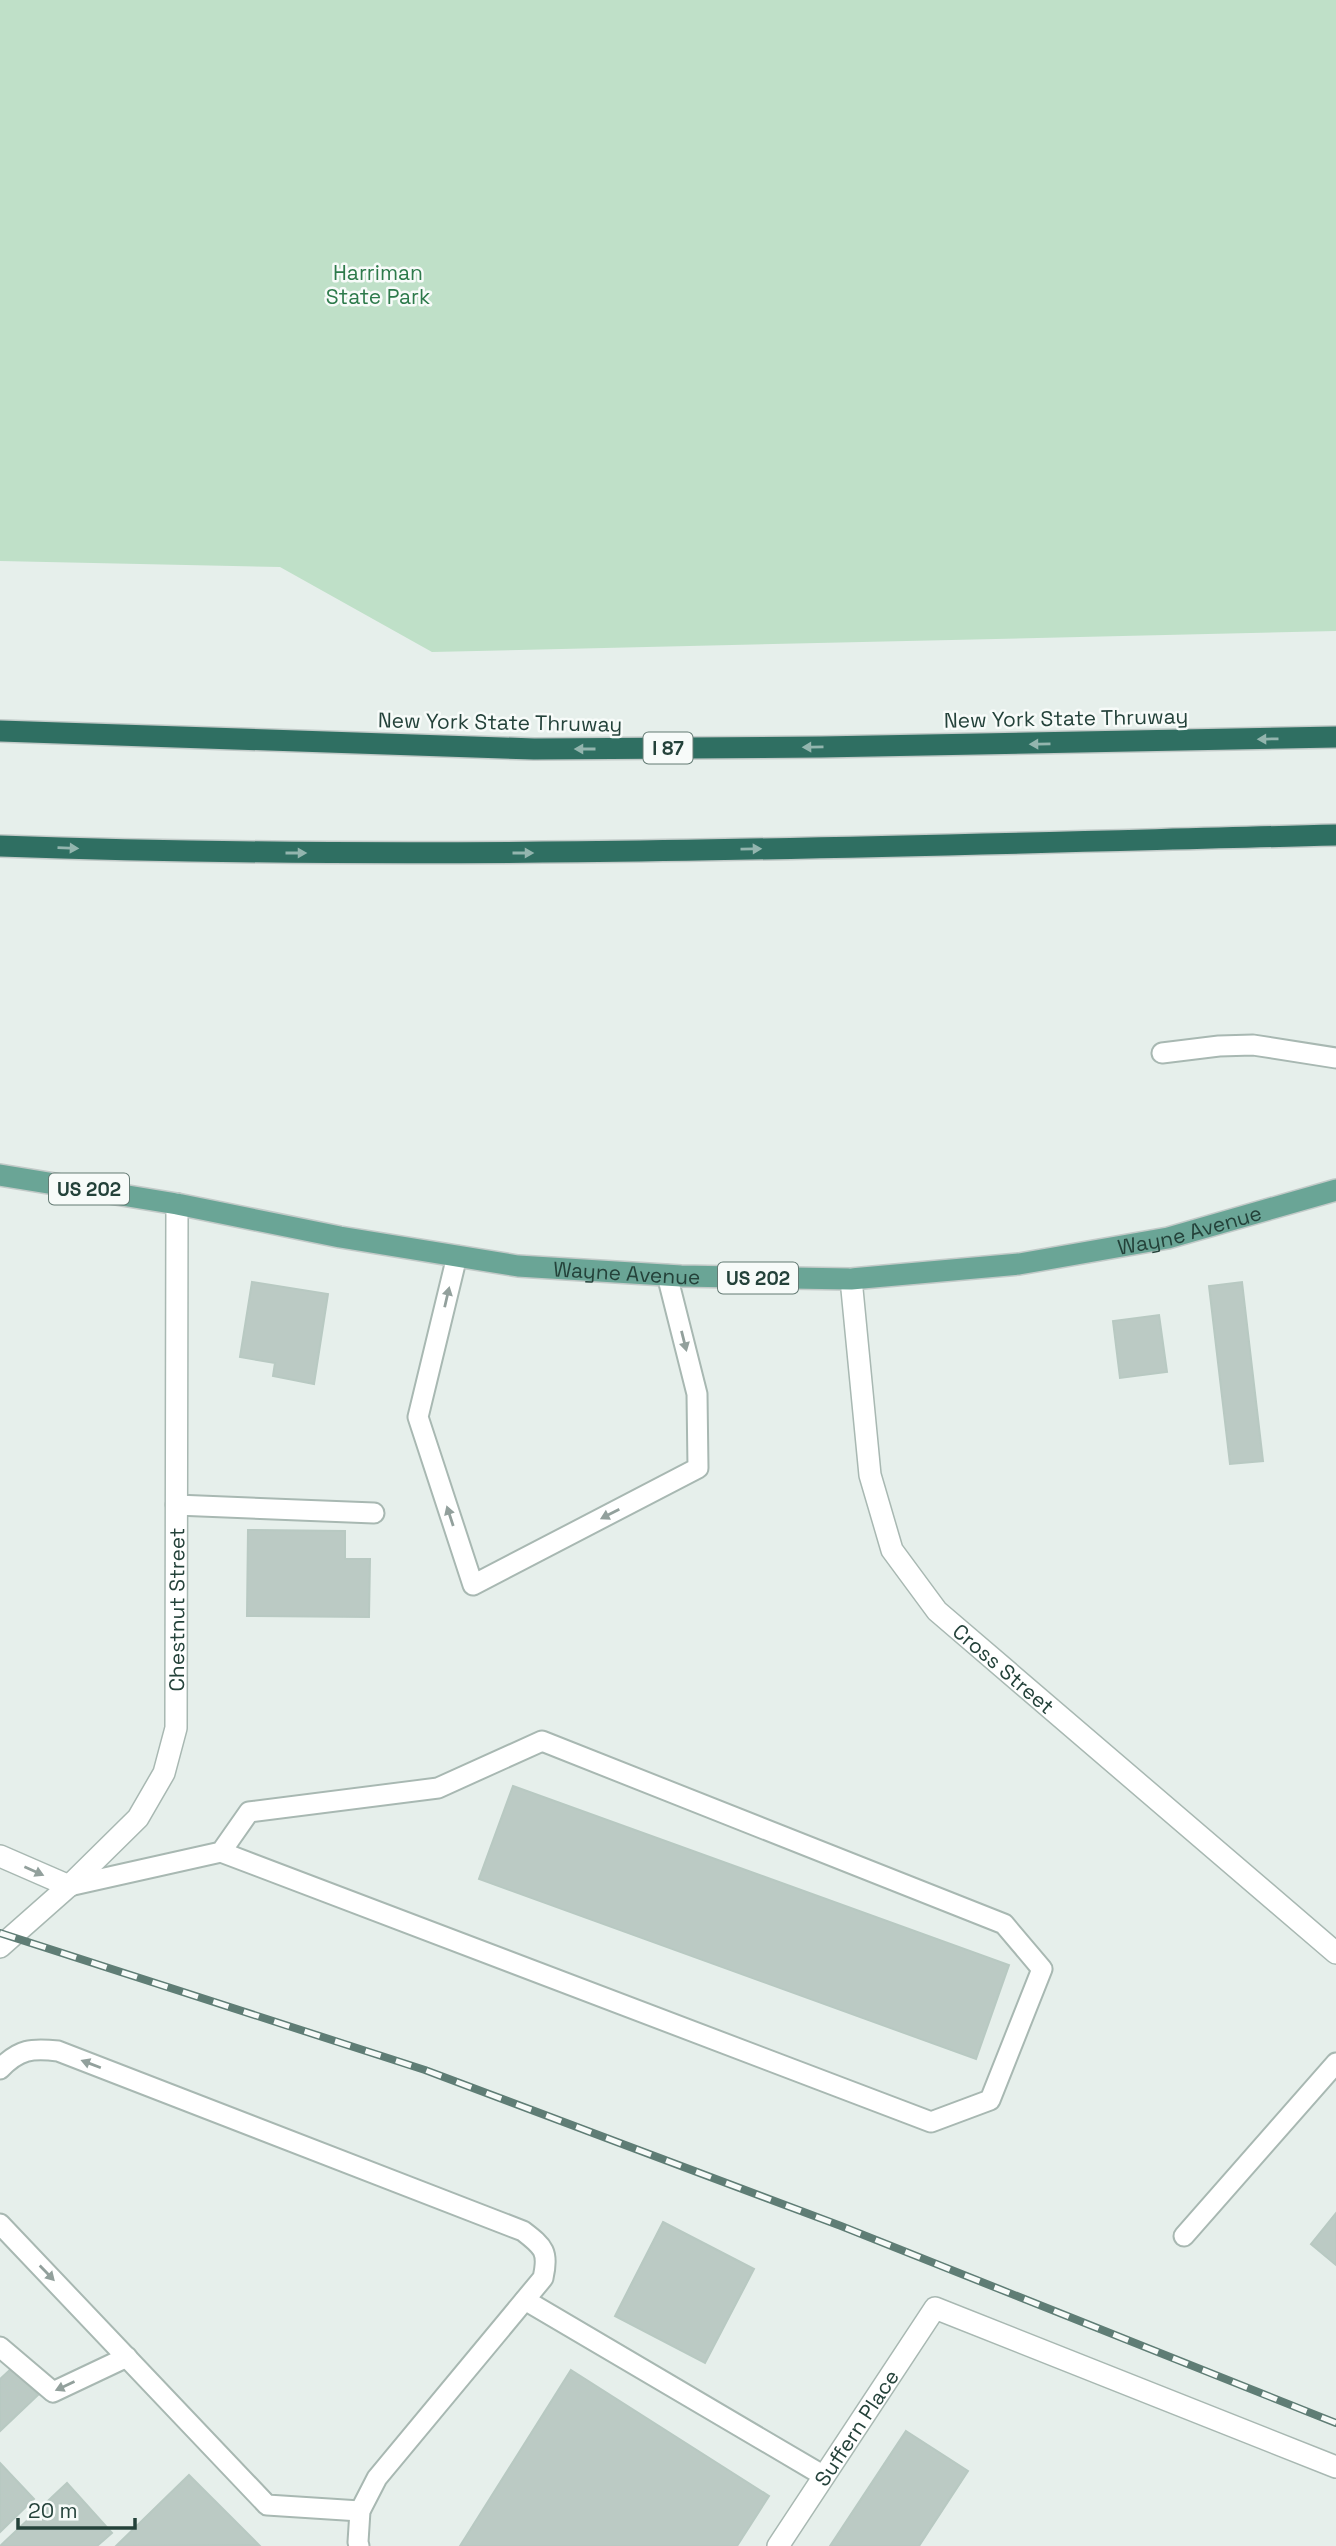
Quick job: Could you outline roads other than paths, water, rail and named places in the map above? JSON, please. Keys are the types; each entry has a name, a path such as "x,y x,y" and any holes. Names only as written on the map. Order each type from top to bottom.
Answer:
{"highway":[{"name":"New York State Thruway","path":"0,731 534,749 862,747 1336,737"},
{"path":"0,846 247,853 535,853 1336,835"}],"main road":[{"name":"Wayne Avenue","path":"0,1175 177,1204 340,1237 518,1266 667,1275 851,1279 1018,1264 1168,1238 1336,1190"}],"street":[{"name":"Chestnut Street","path":"0,1947 69,1886 138,1818 164,1773 176,1728 177,1204"},
{"name":"Cross Street","path":"851,1279 870,1475 892,1550 937,1611 1336,1954"},
{"path":"0,1856 69,1886"},
{"name":"Suffern Place","path":"778,2546 935,2308 1336,2467"}],"lane":[{"path":"1163,1053 1254,1045 1336,1058"},
{"path":"457,1256 418,1417 473,1585 698,1468 697,1394 667,1275"},
{"path":"176,1505 374,1513"},
{"path":"69,1886 221,1852 931,2122 990,2101 1042,1969 1004,1924 542,1741 438,1788 250,1812 221,1852"},
{"path":"0,2069 23,2051 58,2051 523,2231 538,2243 547,2260 543,2278 377,2478 360,2511 359,2546"},
{"path":"1184,2236 1336,2063"},
{"path":"0,2224 267,2505 360,2511"},
{"path":"526,2300 824,2476"},
{"path":"0,2347 53,2392 127,2357"}],"railway":[{"path":"0,1933 425,2070 841,2226 1336,2423"}],"park label":[{"name":"Harriman State Park","path":"378,284"}]}
